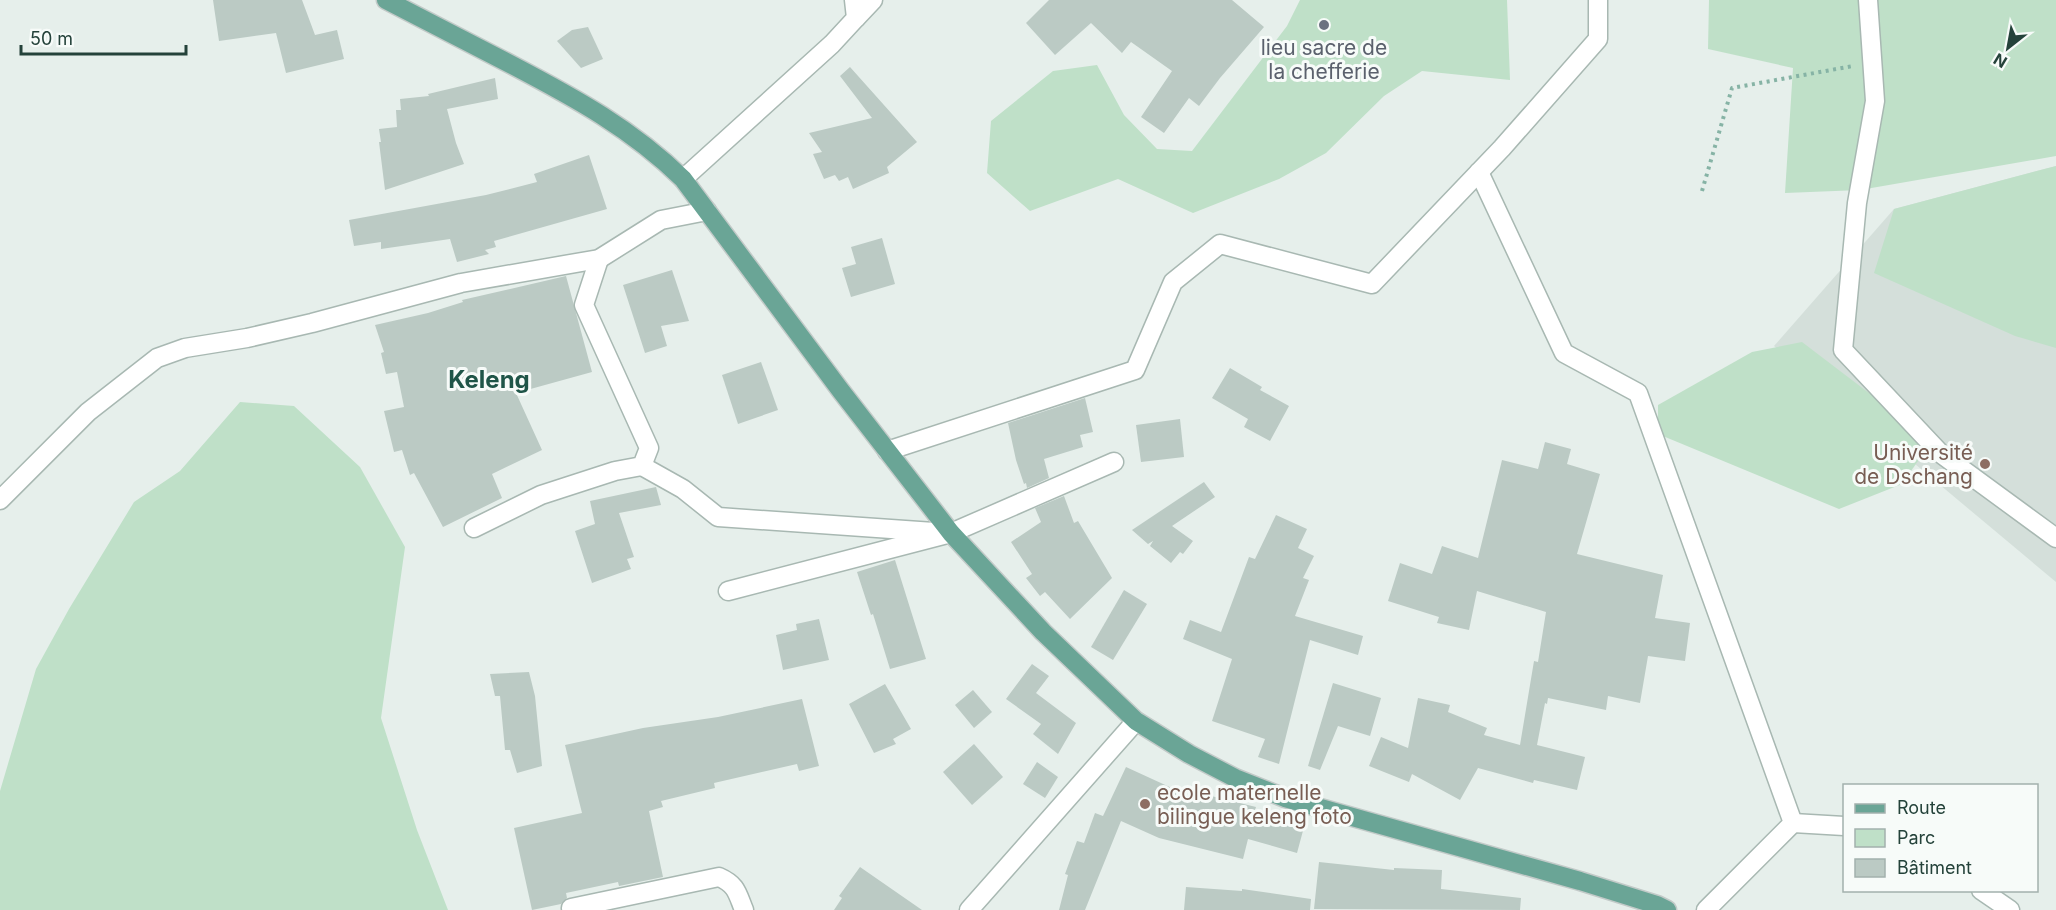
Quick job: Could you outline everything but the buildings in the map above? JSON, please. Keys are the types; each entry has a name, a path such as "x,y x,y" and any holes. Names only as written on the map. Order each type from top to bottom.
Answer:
{"main road":[{"path":"386,0 573,98 625,130 658,154 683,179 951,533 1043,632 1136,721 1189,754 1235,778 1285,798 1580,881 1667,910"}],"street":[{"path":"683,179 832,44 855,9 873,0"},
{"path":"887,451 1135,370 1173,282 1220,244 1372,284 1479,172 1598,39 1598,0"},
{"path":"1868,0 1875,101 1857,203 1843,350 1940,453 2056,538"},
{"path":"1479,172 1564,353 1638,393 1793,823"},
{"path":"0,500 88,412 157,358 185,348 246,338 312,323 461,282 599,259 661,220 707,211"},
{"path":"599,259 584,305 649,448 642,466"},
{"path":"728,591 951,533 1114,462"},
{"path":"474,528 541,495 615,471 642,466 683,489 718,517 951,533"},
{"path":"969,910 1136,721"},
{"path":"1706,910 1793,823 1843,826"},
{"path":"572,908 647,901 719,877 729,881 736,889 744,910"},
{"path":"1983,892 2010,910"}],"path":[{"path":"1702,191 1732,88 1873,62"}],"shaded area":[{"name":"Université de Dschang","path":"2056,166 2056,582 1774,346 1894,209"}],"green space":[{"path":"1300,0 1507,0 1510,80 1422,71 1384,96 1326,153 1279,179 1193,213 1118,179 1030,211 987,173 991,121 1053,71 1097,65 1124,115 1157,149 1192,151 1287,26"},
{"path":"1709,0 2056,0 2056,156 1860,190 1785,193 1793,68 1708,49"},
{"path":"2056,166 2056,348 2015,336 1874,273 1894,209"},
{"path":"1802,342 1932,441 1902,484 1839,509 1658,434 1658,405 1752,352"},
{"path":"240,402 294,406 360,467 405,547 381,718 417,830 448,910 0,910 0,791 36,669 69,609 134,502 180,471"}],"place":[{"name":"lieu sacre de la chefferie","path":"1324,25"},
{"name":"Université de Dschang","path":"1985,464"},
{"name":"ecole maternelle bilingue keleng foto","path":"1145,804"}],"district":[{"name":"Keleng","path":"489,379"}]}
